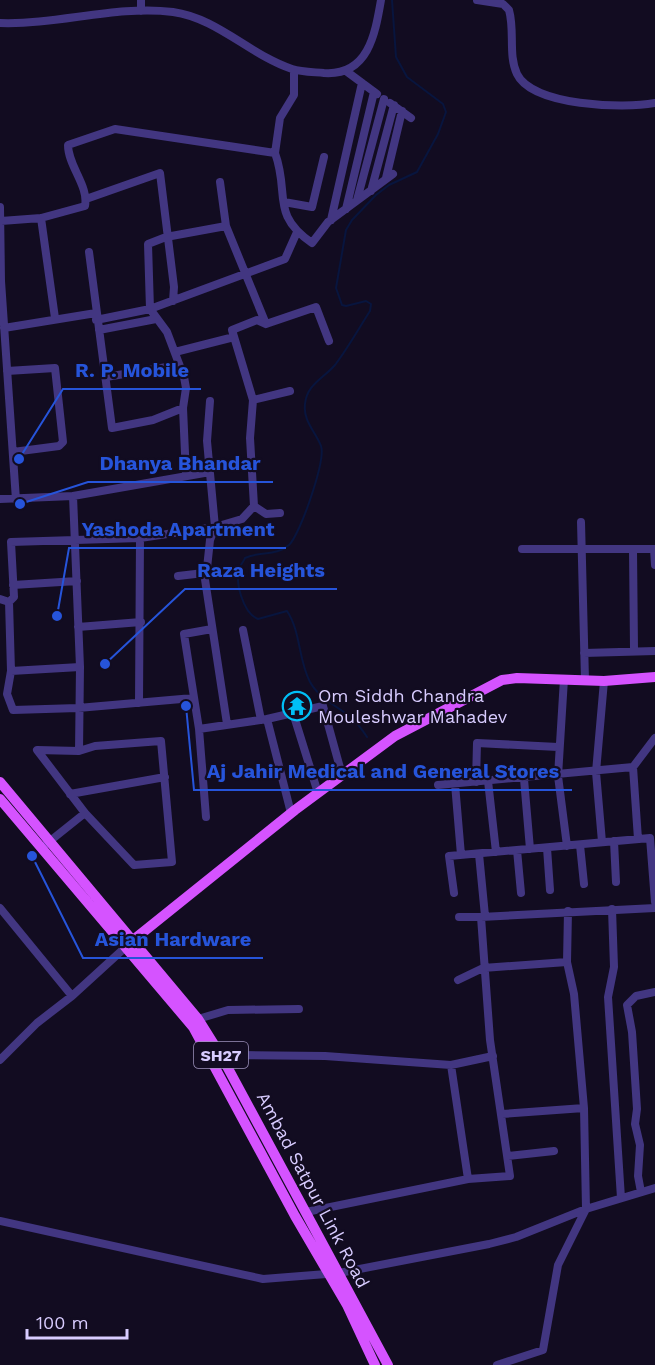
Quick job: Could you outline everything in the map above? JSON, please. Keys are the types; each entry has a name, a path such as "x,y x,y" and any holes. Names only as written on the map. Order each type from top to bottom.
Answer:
{"main road":[{"path":"129,944 291,813 395,736 502,680 604,681 655,677"},
{"name":"Ambad Satpur Link Road","path":"0,782 5,804 45,845 129,944 193,1027 388,1365"},
{"name":"Ambad Satpur Link Road","path":"129,944 198,1018 223,1059 306,1212 375,1365"}],"street":[{"path":"141,0 141,11"},
{"path":"0,23 41,22 141,11 171,12 199,18 260,55 294,70 327,73 346,71 359,62 368,48 381,0"},
{"path":"477,0 506,6 512,22 514,68 521,81 530,90 568,100 633,106 655,104"},
{"path":"294,70 294,95 280,118 275,153 279,164 286,217 297,232 312,243 330,220 389,176 402,111"},
{"path":"346,71 411,118"},
{"path":"330,220 362,83"},
{"path":"346,210 374,92"},
{"path":"357,201 384,99"},
{"path":"371,191 394,105"},
{"path":"1,221 41,218 84,206 86,199 72,164 68,145 114,129 275,153"},
{"path":"284,202 312,207 324,157"},
{"path":"86,199 160,173 166,237 173,279 173,301"},
{"path":"220,182 226,226 266,324"},
{"path":"0,207 0,281 16,500"},
{"path":"41,218 55,318"},
{"path":"186,476 183,408 186,388 167,332 150,309 148,244 166,237 226,226"},
{"path":"4,328 51,321 55,318 96,317 150,309 285,259 297,232"},
{"path":"89,252 112,428 153,420 183,408"},
{"path":"193,698 78,708 13,710 7,693 11,671 4,601 14,597 11,542 140,537 215,527 242,519 254,506 250,438 253,400 232,330 257,320 266,324 316,307 329,340"},
{"path":"99,330 156,319"},
{"path":"175,352 234,337"},
{"path":"106,377 179,365"},
{"path":"7,371 55,368 63,442 61,446 13,452"},
{"path":"253,400 290,391"},
{"path":"207,568 210,540 215,527 207,441 210,401"},
{"path":"0,499 73,496 210,472"},
{"path":"73,496 80,667 79,751"},
{"path":"254,506 266,514 280,513"},
{"path":"580,522 585,680"},
{"path":"139,703 140,537"},
{"path":"522,549 580,551 655,549 655,565"},
{"path":"633,550 634,649"},
{"path":"178,576 204,573 227,724"},
{"path":"13,585 77,581"},
{"path":"78,627 141,621"},
{"path":"206,817 199,729 184,634 212,629"},
{"path":"243,630 264,720 291,813"},
{"path":"584,653 634,649 655,651"},
{"path":"11,671 80,667"},
{"path":"564,679 558,776 567,846"},
{"path":"602,842 596,772 604,681"},
{"path":"199,729 264,720 323,706 342,775"},
{"path":"293,713 318,793"},
{"path":"638,839 633,768 655,738"},
{"path":"161,741 165,777 165,810 172,862 134,865 85,813 37,750 79,751 95,746 161,741"},
{"path":"476,782 477,743 558,747"},
{"path":"438,785 633,768"},
{"path":"70,794 165,777"},
{"path":"524,779 530,849"},
{"path":"488,781 496,852"},
{"path":"455,784 461,855"},
{"path":"45,845 85,813"},
{"path":"454,893 449,856 650,838 655,902"},
{"path":"614,842 616,882"},
{"path":"580,845 584,884"},
{"path":"547,848 550,890"},
{"path":"517,850 521,893"},
{"path":"306,1212 468,1179 510,1176 483,968 483,916 479,854"},
{"path":"0,908 72,996"},
{"path":"459,917 655,908"},
{"path":"612,909 614,967 608,1008 621,1198"},
{"path":"497,1365 543,1350 558,1265 586,1209 584,1108 574,994 567,962 568,911"},
{"path":"0,1060 37,1023 72,996 129,944"},
{"path":"458,980 483,968 567,962"},
{"path":"641,1192 638,1176 640,1145 635,1124 637,1109 632,1032 627,1005 636,996 655,992"},
{"path":"198,1018 228,1010 299,1009"},
{"path":"223,1059 242,1055 325,1056 451,1065 493,1056"},
{"path":"451,1065 468,1179"},
{"path":"502,1114 584,1108"},
{"path":"508,1156 554,1151"},
{"path":"0,1221 263,1279 334,1273 516,1237 586,1209 655,1188"}],"waterway":[{"path":"367,737 353,719 324,698 310,682 303,664 295,628 287,611 258,619 253,616 241,596 238,573 245,558 279,551 289,545 294,538 311,497 322,454 321,446 306,416 306,397 312,386 335,365 370,311 371,304 366,301 342,305 336,288 346,230 352,220 376,195 389,185 417,172 438,134 446,112 443,104 407,77 396,57 392,0"}],"place":[{"name":"R. P. Mobile","path":"19,459"},
{"name":"Dhanya Bhandar","path":"20,504"},
{"name":"Yashoda Apartment","path":"57,616"},
{"name":"Raza Heights","path":"105,664"},
{"name":"Aj Jahir Medical and General Stores","path":"186,706"},
{"name":"Om Siddh Chandra Mouleshwar Mahadev","path":"297,706"},
{"name":"Asian Hardware","path":"32,856"}]}
